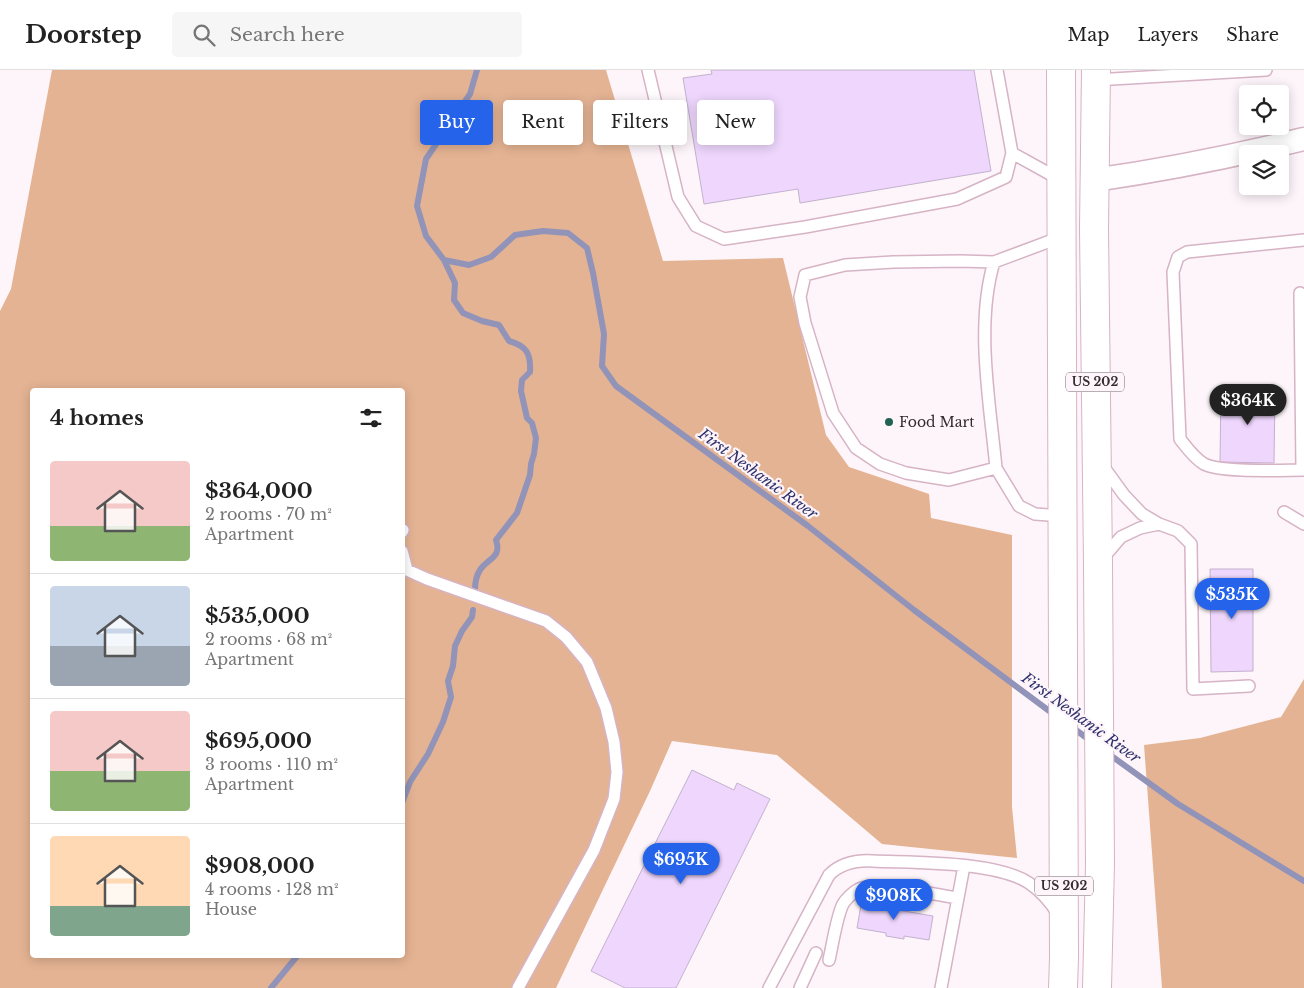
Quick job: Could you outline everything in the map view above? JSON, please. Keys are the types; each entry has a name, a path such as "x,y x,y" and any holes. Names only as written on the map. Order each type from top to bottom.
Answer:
{"highway":[{"name":"US 202","path":"1061,70 1063,988"},
{"name":"US 202","path":"1095,75 1094,180 1099,793 1097,988"}],"street":[{"path":"1094,180 1193,164 1304,139"}],"lane":[{"path":"648,70 678,198 696,226 724,239 805,228 957,199 1006,177 1012,153 997,70"},
{"path":"1095,75 1207,74 1266,70"},
{"path":"1012,153 1060,180"},
{"path":"996,468 950,480 906,474 880,464 856,448 833,413 804,323 800,297 805,275 845,265 903,262 994,262 1060,237"},
{"path":"1300,292 1303,470 1218,469 1204,464 1189,451 1180,439 1173,272 1178,257 1187,252 1304,240"},
{"path":"994,262 987,283 985,312 986,366 996,468 1019,506 1035,514 1062,516"},
{"path":"1096,453 1124,495 1142,514 1159,524 1178,531 1191,544 1193,689 1249,686"},
{"path":"1284,512 1304,524"},
{"path":"1098,564 1121,537 1140,528 1159,524"},
{"path":"405,562 407,570 427,579 546,622 566,637 587,662 606,708 614,742 617,772 614,799 594,850 518,988"},
{"path":"769,988 830,875 836,869 851,862 862,860 999,870 1030,883 1044,896 1064,922"},
{"path":"941,986 964,866"},
{"path":"829,960 842,905 860,888 892,888 958,898"},
{"path":"800,988 816,953"}],"shaded area":[{"path":"52,70 606,70 615,100 593,100 593,145 628,145 663,261 783,258 826,435 849,467 929,494 931,518 1012,535 1012,807 1017,858 882,844 777,755 672,741 556,988 0,988 0,311 11,289"},
{"path":"1304,679 1304,988 1162,988 1144,745 1200,738 1281,717"}],"building":[{"path":"711,70 974,70 991,171 800,203 798,189 704,204 683,78 712,74"},
{"path":"1221,390 1275,391 1274,463 1220,462"},
{"path":"1210,569 1253,569 1253,671 1211,672"},
{"path":"692,770 734,790 737,783 770,799 676,988 625,988 591,971"},
{"path":"879,895 893,898 892,909 933,916 929,940 904,936 904,939 886,936 886,933 857,928 861,905 876,908"}],"waterway":[{"name":"First Neshanic River","path":"477,70 470,94 426,159 417,206 426,236 444,260 469,265 491,257 515,235 543,231 568,233 587,248 604,334 602,366 616,386 808,526 914,610 1056,716"},
{"path":"444,260 455,283 454,300 463,313 482,321 499,325 509,341 524,348 530,360 530,372 522,380 521,391 527,418 532,423 536,438 530,475 517,513 496,540 496,554 479,572 475,590"},
{"path":"405,795 410,782 428,754 443,722 451,697 448,681 453,666 455,646 462,631 472,617 473,610"},
{"name":"First Neshanic River","path":"1072,727 1092,742"},
{"name":"First Neshanic River","path":"1106,752 1178,804 1304,881"},
{"path":"271,988 296,958"}],"place":[{"name":"Food Mart","path":"889,422"}]}
